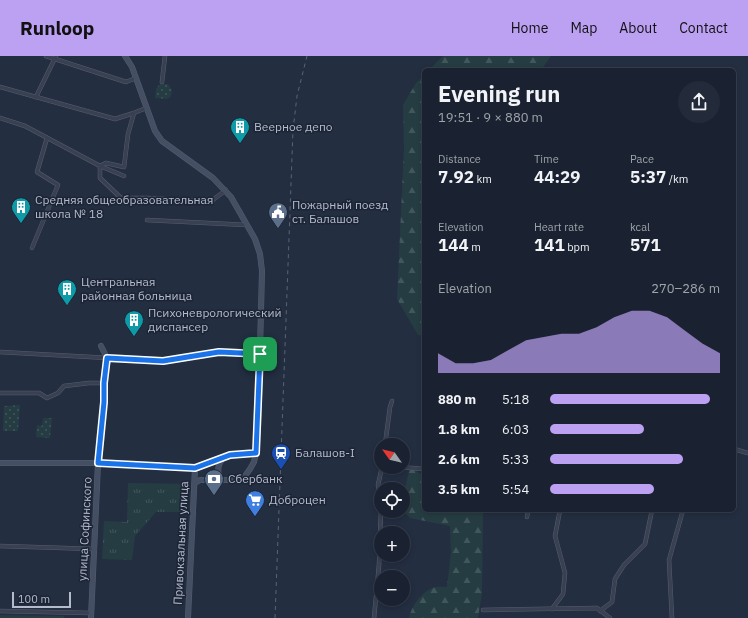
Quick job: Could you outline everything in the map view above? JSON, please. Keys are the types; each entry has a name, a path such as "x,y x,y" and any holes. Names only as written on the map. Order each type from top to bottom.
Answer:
{"main road":[{"path":"126,56 132,67 155,131 162,141 213,178 226,190 255,239 260,254 262,271 260,354 256,453 254,462 245,476 240,480 200,480 195,484"},
{"path":"101,346 107,358"},
{"name":"улица Софинского","path":"91,615 98,463 107,358"},
{"path":"0,463 98,463 195,468 230,455 256,453"},
{"path":"221,480 218,474 219,464 223,457"},
{"name":"Привокзальная улица","path":"188,618 195,468"}],"street":[{"path":"46,56 56,57 126,82 136,78"},
{"path":"162,82 165,56"},
{"path":"36,97 56,57"},
{"path":"0,87 115,119 146,108"},
{"path":"100,166 106,163 124,168 128,134 134,113"},
{"path":"0,118 25,126 100,166 124,176"},
{"path":"32,248 58,185 37,172 46,138"},
{"path":"100,166 100,178 120,198 148,198 210,202 226,190"},
{"path":"147,220 247,225"},
{"path":"0,352 163,361 219,352 260,354"},
{"path":"0,393 39,393 47,398 58,393 64,386 104,383"},
{"path":"386,438 392,401"},
{"path":"736,450 748,453"},
{"path":"410,468 422,469"},
{"path":"527,518 528,512"},
{"path":"552,609 563,594 565,573 555,536 560,512"},
{"path":"600,611 612,602 615,579 624,565 645,544 652,512"},
{"path":"672,618 669,560 682,512"},
{"path":"374,618 379,565 381,518"},
{"path":"0,546 95,550"},
{"path":"483,610 597,608 610,618"},
{"path":"0,611 91,615"}],"green space":[{"path":"443,56 551,56 542,68 431,68"},
{"path":"422,77 422,336 418,335 397,299 404,147 403,105 416,83"},
{"path":"160,84 168,84 172,90 171,96 167,99 155,98 156,89"},
{"path":"20,405 18,431 3,431 4,406"},
{"path":"43,418 52,418 50,438 36,437 37,425 42,426"},
{"path":"410,467 422,475 422,512 483,512 482,593 478,618 409,618 414,605 424,593 434,587 447,587 451,552 450,526 410,518 410,482 407,482 408,474 410,474"},
{"path":"128,483 188,484 186,512 156,512 135,536 132,560 102,559 104,521 127,522"},
{"path":"0,615 64,616 64,618 0,618"}],"railway":[{"path":"275,618 293,130 297,96 307,56"}],"place":[{"name":"Веерное депо","path":"240,144"},
{"name":"Средняя общеобразовательная школа № 18","path":"21,224"},
{"name":"Пожарный поезд ст. Балашов","path":"278,229"},
{"name":"Центральная районная больница","path":"67,306"},
{"name":"Психоневрологический диспансер","path":"134,337"},
{"name":"Балашов-I","path":"281,470"},
{"name":"Сбербанк","path":"214,496"},
{"name":"Доброцен","path":"255,517"}],"route":[{"path":"219,352 260,354 256,453 230,455 195,468 98,463 107,358 163,361 219,352"}]}
